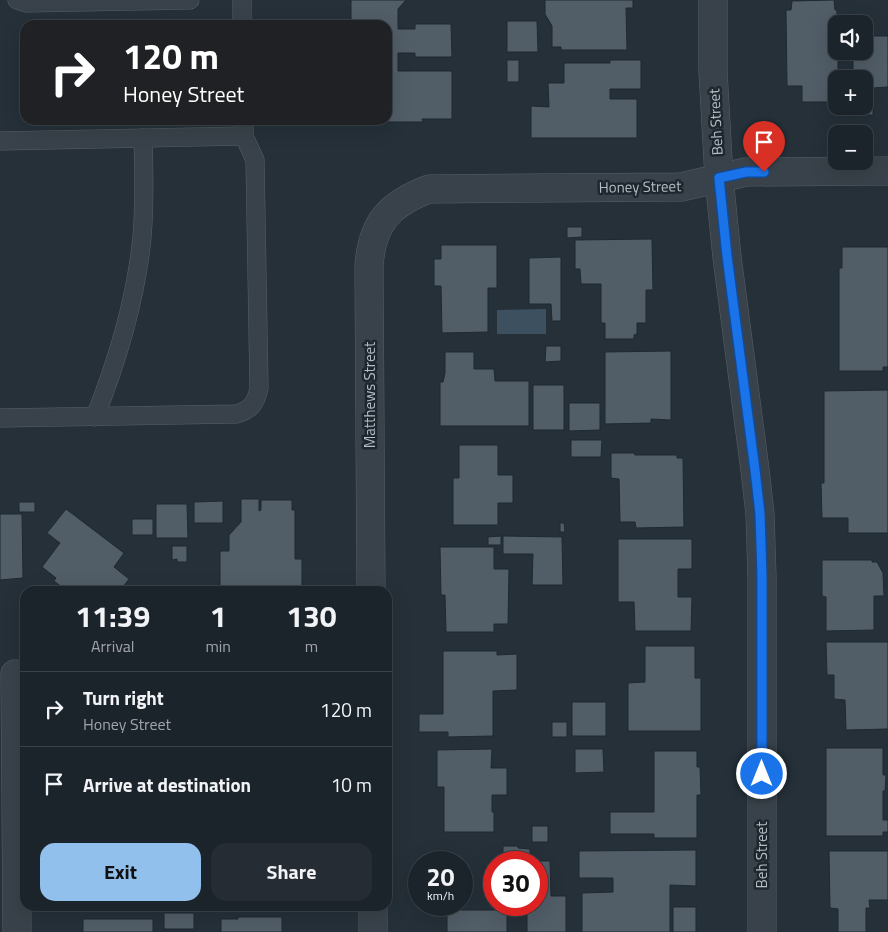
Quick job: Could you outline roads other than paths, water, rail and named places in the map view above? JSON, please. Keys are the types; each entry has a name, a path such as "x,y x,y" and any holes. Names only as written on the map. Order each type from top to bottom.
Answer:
{"street":[{"name":"Beh Street","path":"713,0 713,71 719,178 727,256 760,514 762,587 762,932"},
{"name":"Honey Street","path":"395,206 411,196 429,190 681,187 746,172 888,171"},
{"name":"Matthews Street","path":"371,586 368,266 374,234 382,220 395,206"},
{"path":"15,674 16,932"},
{"path":"373,911 373,932"}],"lane":[{"path":"16,0 26,3 190,0"},
{"path":"242,0 242,20"},
{"path":"0,140 143,138 244,128 255,160 259,388 253,405 246,411 236,414 0,418"},
{"path":"96,417 118,357 135,286 142,237 145,188 143,138"}],"water":[{"path":"546,309 546,334 497,334 497,310"}]}
